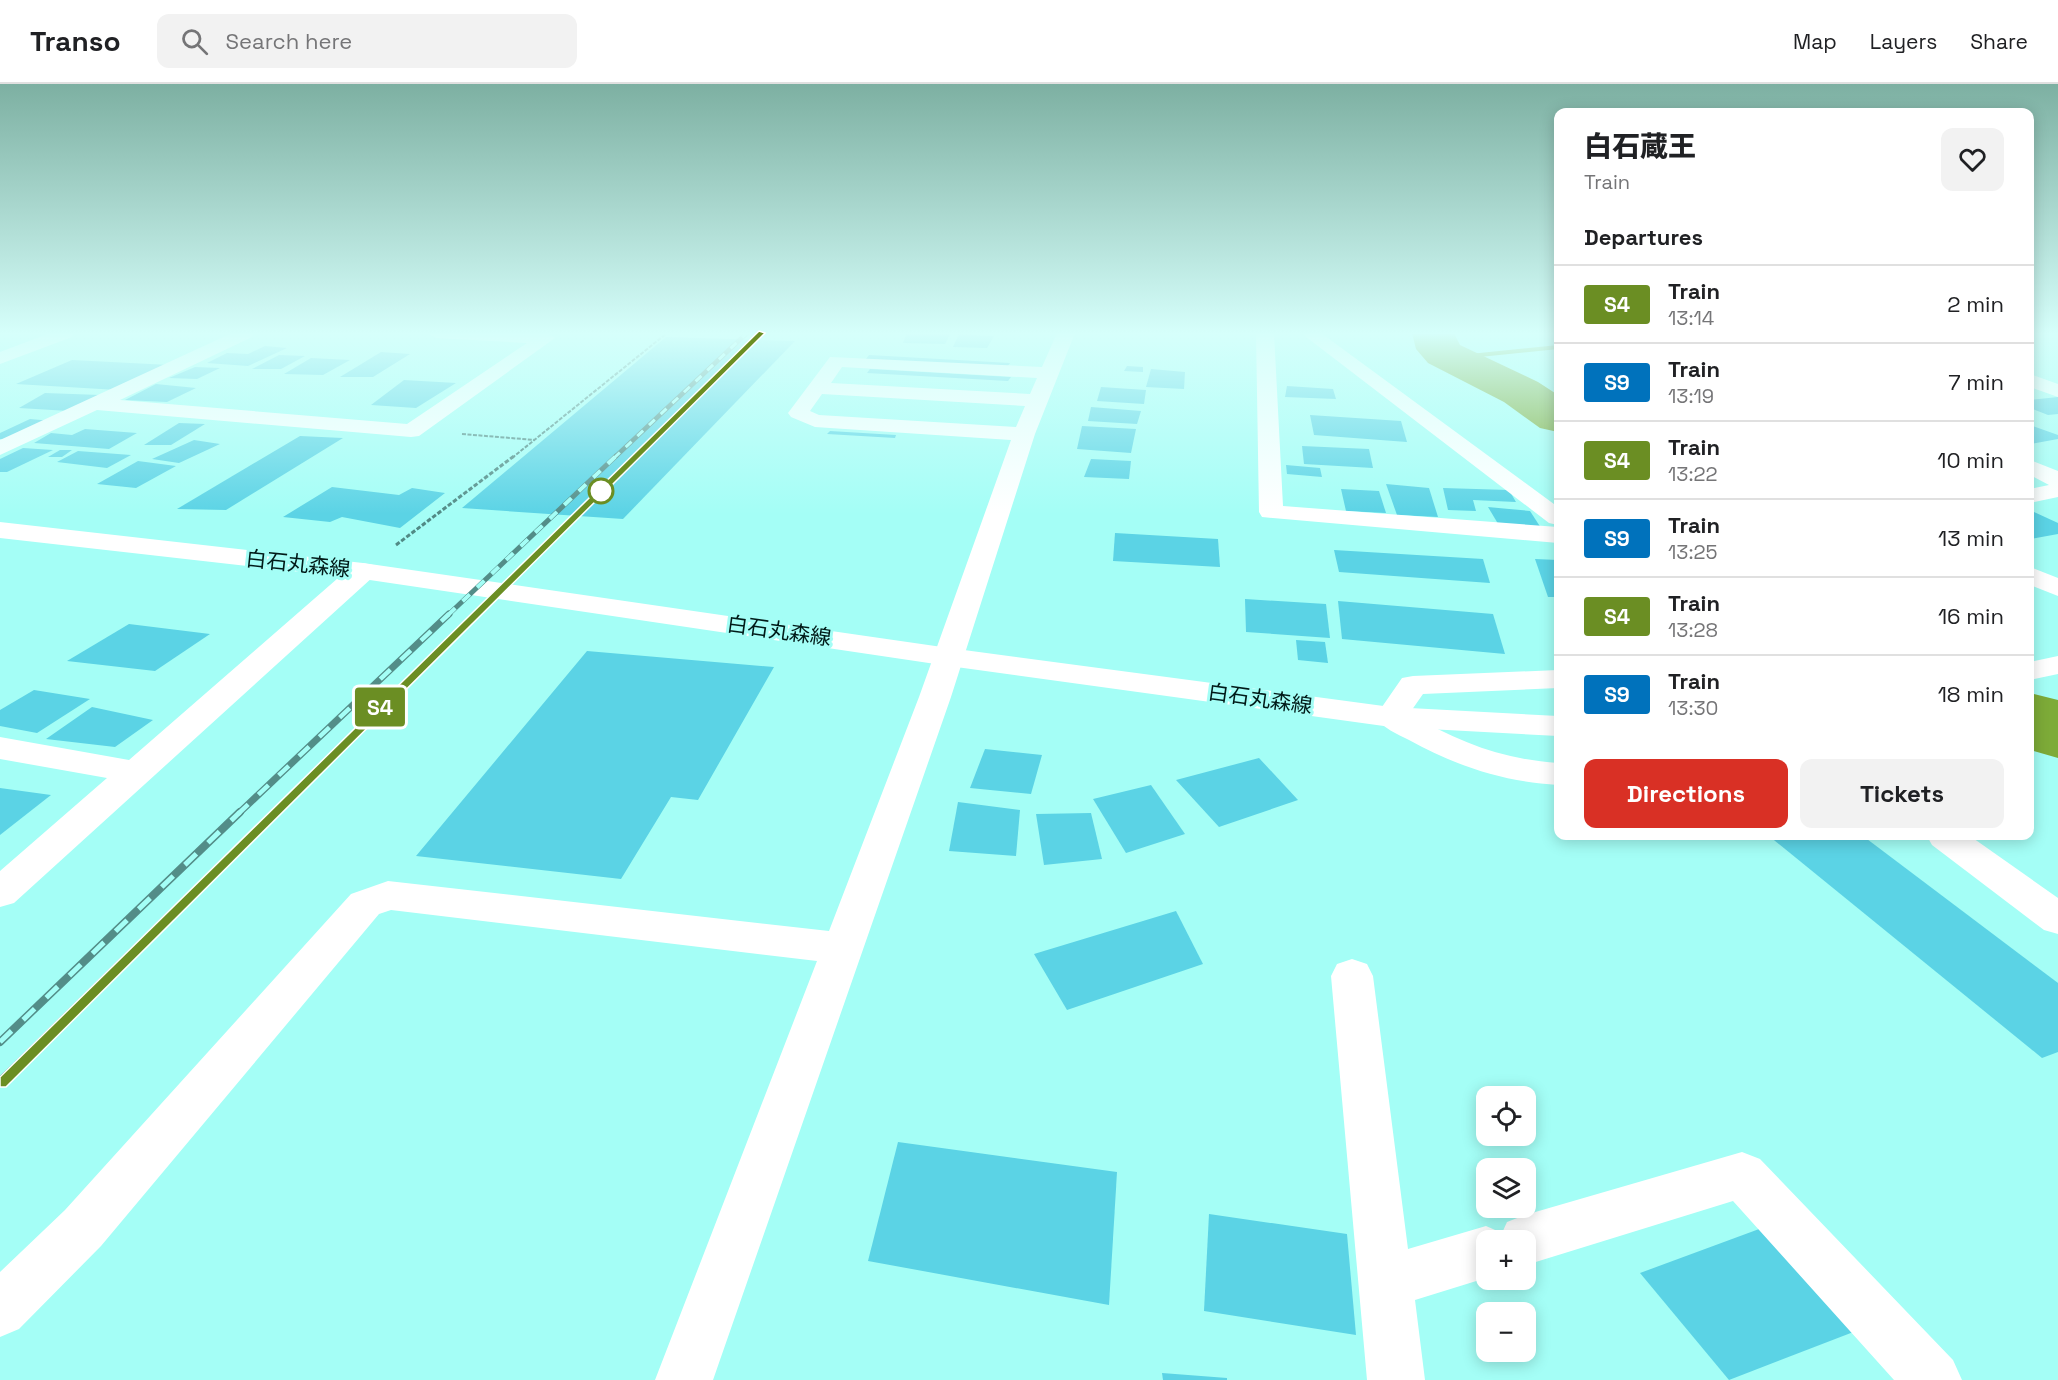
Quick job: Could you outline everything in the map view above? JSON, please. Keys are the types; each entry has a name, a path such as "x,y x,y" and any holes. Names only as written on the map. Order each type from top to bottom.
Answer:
{"street":[{"path":"0,448 119,393"},
{"path":"97,404 411,431 465,393"},
{"path":"813,393 798,413 815,421 1024,434"},
{"path":"684,1380 949,657 1024,434 1040,393"},
{"path":"1267,393 1271,512 1554,535"},
{"path":"1391,393 1554,515"},
{"path":"2034,469 2058,480"},
{"path":"2034,495 2058,490"},
{"name":"白石丸森線","path":"0,530 363,571 949,657 1391,717 1468,723 1554,726"},
{"path":"0,893 363,571"},
{"path":"2034,577 2058,588"},
{"path":"2034,670 2058,665"},
{"path":"1554,679 1413,685 1391,717 1445,749 1528,774 1554,774"},
{"path":"0,748 135,772"},
{"path":"1950,840 2058,919"},
{"path":"0,1310 83,1228 364,904 377,898 388,895 843,948"},
{"path":"1352,976 1396,1380"},
{"path":"1536,1237 1742,1175 1933,1380"},
{"path":"1386,1282 1476,1255"}],"path":[{"path":"363,571 536,440 593,393"},
{"path":"411,431 536,440"}],"building":[{"path":"44,393 100,395 69,411 19,408"},
{"path":"138,393 185,393 167,402 125,400"},
{"path":"386,393 439,393 416,408 371,405"},
{"path":"599,393 744,393 623,519 462,508"},
{"path":"1099,393 1146,393 1144,404 1097,401"},
{"path":"1286,393 1334,393 1336,399 1285,397"},
{"path":"2058,397 2058,414 2048,415 2034,410 2034,400"},
{"path":"1091,407 1141,411 1137,424 1088,421"},
{"path":"1310,415 1401,421 1407,442 1314,435"},
{"path":"30,419 52,421 9,440 0,439 0,433"},
{"path":"179,423 205,424 171,445 144,445"},
{"path":"1082,426 1136,429 1131,453 1077,449"},
{"path":"2034,426 2058,435 2058,439 2034,443"},
{"path":"85,429 137,433 109,449 34,443 51,433 72,435"},
{"path":"830,431 896,435 895,438 827,434"},
{"path":"300,436 343,438 226,510 177,509"},
{"path":"194,440 220,444 179,463 152,459"},
{"path":"1302,446 1369,449 1373,468 1304,464"},
{"path":"23,448 53,450 7,472 0,472 0,459"},
{"path":"60,450 72,450 62,457 48,457"},
{"path":"78,451 131,455 107,468 57,462"},
{"path":"1091,459 1131,461 1129,479 1084,477"},
{"path":"138,461 176,466 136,488 97,484"},
{"path":"1286,465 1320,468 1322,477 1287,474"},
{"path":"1386,484 1429,488 1438,517 1397,515"},
{"path":"332,487 399,495 412,488 445,493 400,528 342,517 330,522 283,517"},
{"path":"1443,488 1509,490 1516,502 1473,500 1476,511 1448,510"},
{"path":"1341,489 1379,491 1386,513 1346,511"},
{"path":"1488,507 1530,511 1541,528 1500,527"},
{"path":"2034,512 2058,523 2058,534 2034,538"},
{"path":"1115,533 1218,539 1220,567 1113,561"},
{"path":"1334,550 1483,559 1490,583 1339,572"},
{"path":"1535,559 1554,560 1554,597 1548,597"},
{"path":"1245,599 1326,604 1330,638 1246,632"},
{"path":"1338,601 1493,614 1505,654 1342,639"},
{"path":"129,624 210,634 155,671 67,661"},
{"path":"1296,640 1325,642 1328,663 1298,660"},
{"path":"587,651 774,667 698,800 671,797 621,879 416,856"},
{"path":"34,690 90,699 37,733 0,726 0,710"},
{"path":"92,707 153,720 115,747 46,739"},
{"path":"985,749 1042,755 1031,794 970,788"},
{"path":"1259,758 1298,800 1219,827 1176,780"},
{"path":"1151,785 1185,834 1126,853 1093,799"},
{"path":"0,788 51,795 0,835"},
{"path":"958,802 1020,810 1016,856 949,851"},
{"path":"1091,813 1102,859 1044,865 1036,814"},
{"path":"1774,840 1868,840 2058,983 2058,1052 2042,1058"},
{"path":"1176,911 1203,964 1067,1010 1034,954"},
{"path":"898,1142 1117,1172 1109,1305 868,1261"},
{"path":"1209,1214 1347,1234 1356,1335 1204,1311"},
{"path":"1770,1225 1856,1331 1729,1380 1640,1273"},
{"path":"1162,1373 1227,1378 1227,1380 1163,1380"}],"waterway":[{"path":"1523,393 1554,414"},
{"path":"2034,719 2058,734"}],"railway":[{"path":"614,458 683,393"},
{"path":"635,458 701,393"},
{"path":"448,615 616,456"},
{"path":"475,615 636,456"},
{"path":"238,814 449,614"},
{"path":"273,814 477,614"},
{"path":"0,1042 240,812"},
{"path":"18,1064 275,812"},
{"path":"0,1082 20,1063"}],"train":[{"name":"S4","path":"0,1082 333,752 700,393"}]}
